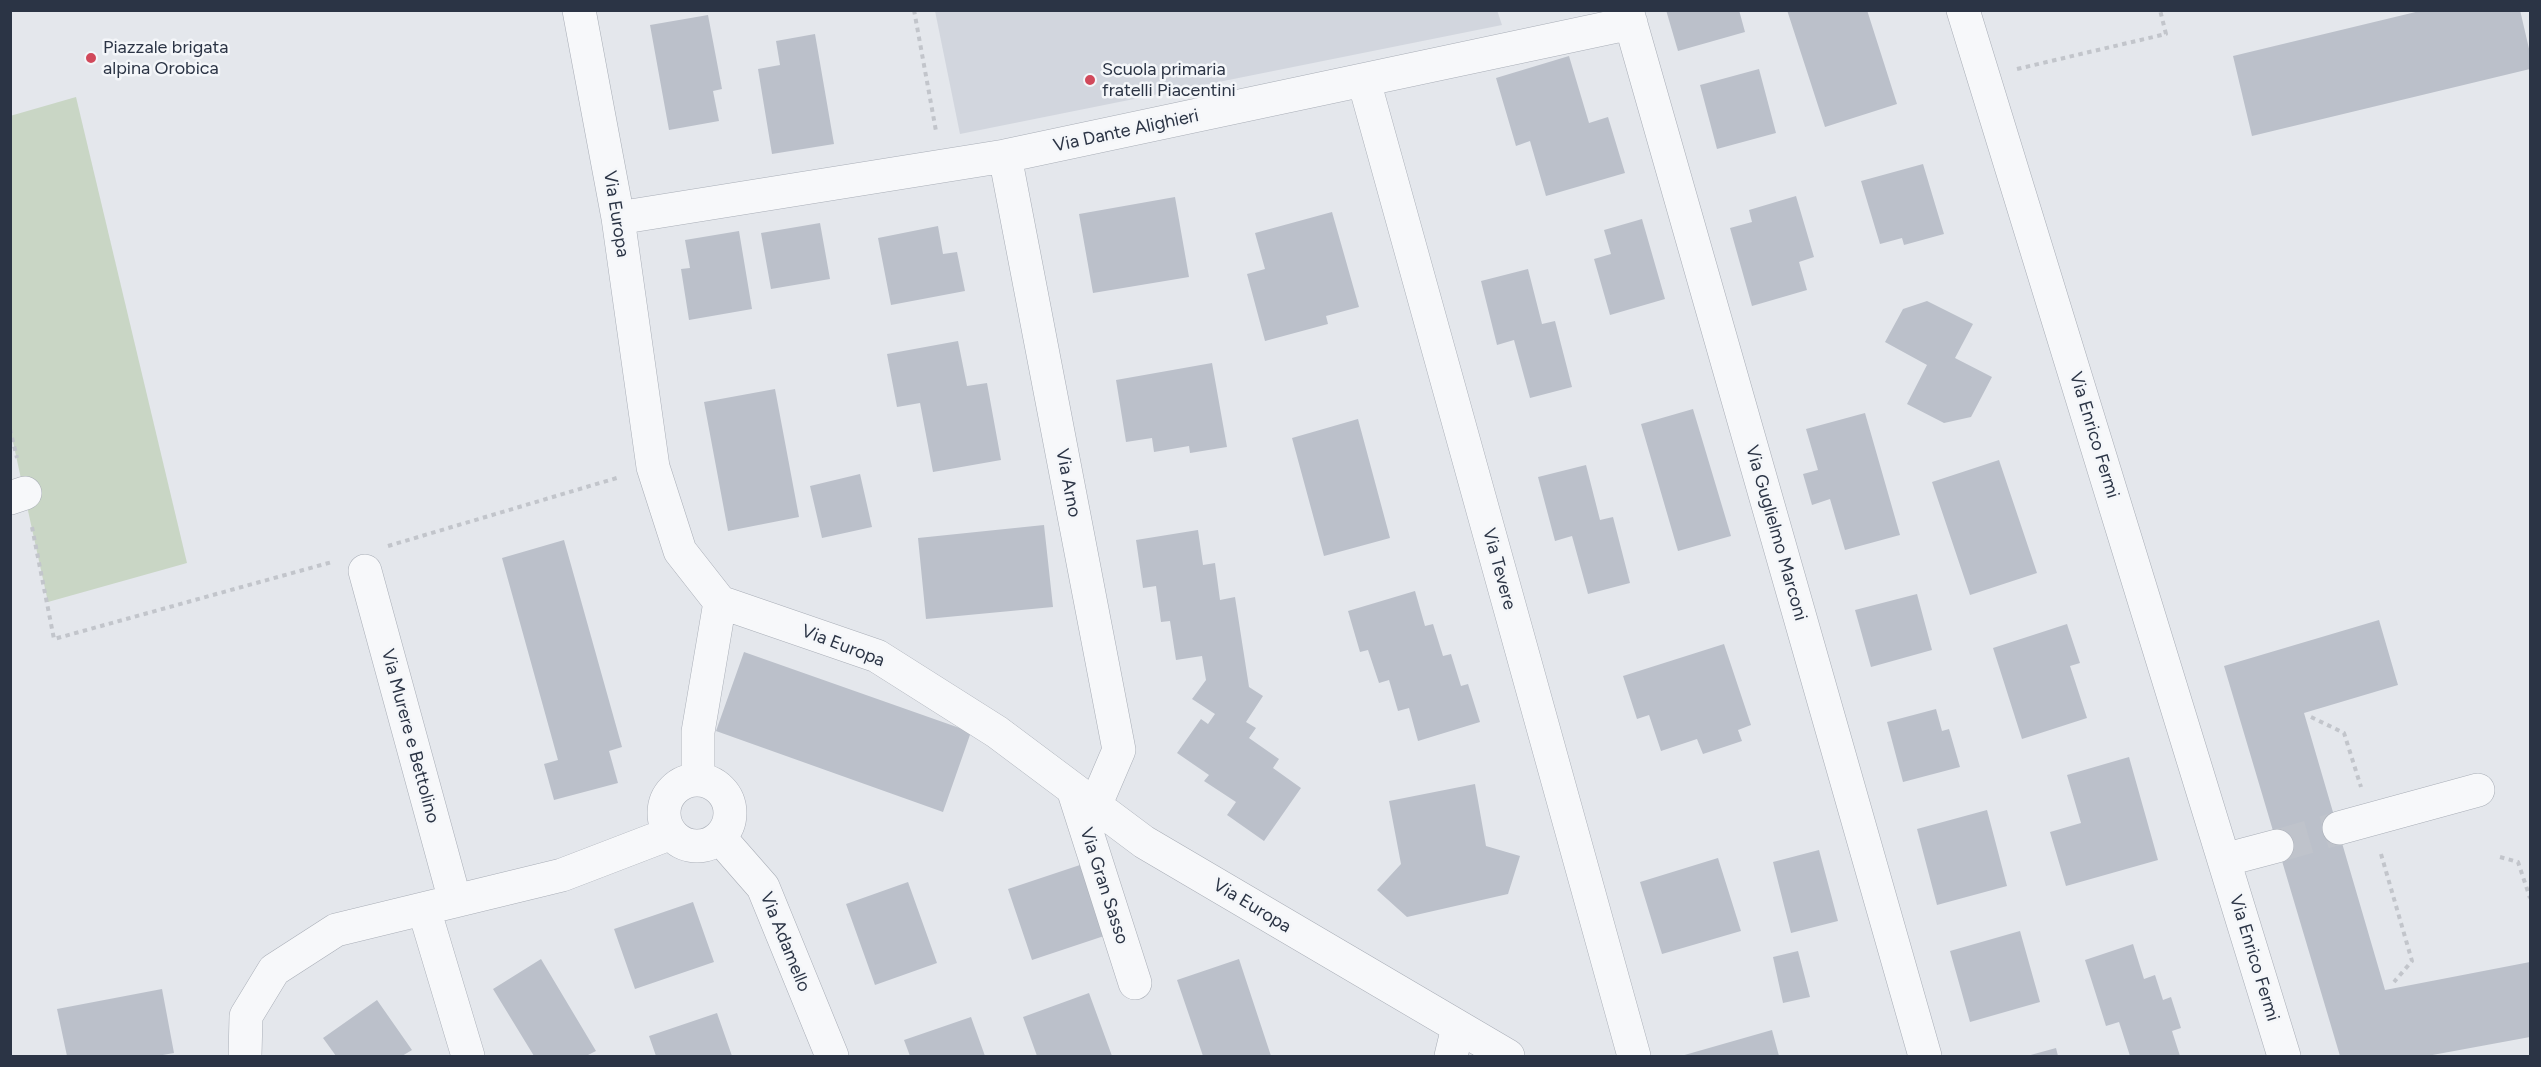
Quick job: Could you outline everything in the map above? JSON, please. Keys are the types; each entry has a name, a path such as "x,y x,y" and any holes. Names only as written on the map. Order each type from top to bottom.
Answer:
{"street":[{"name":"Via Europa","path":"579,10 618,218 653,467 680,551 720,602 877,656 998,732 1144,842 1455,1042 1508,1056"},
{"name":"Via Enrico Fermi","path":"1963,10 2284,1056"},
{"name":"Via Dante Alighieri","path":"618,218 941,164 1005,156 1364,81 1629,16"},
{"name":"Via Guglielmo Marconi","path":"1629,16 1925,1056"},
{"name":"Via Tevere","path":"1364,81 1634,1056"},
{"name":"Via Arno","path":"1005,156 1119,750 1084,798"},
{"name":"Via Murere e Bettolino","path":"361,560 440,905 468,1056"},
{"path":"698,779 698,732 720,602"},
{"path":"698,779 722,790 732,814 721,839 694,848 669,834 662,810 674,787 698,779"},
{"path":"2339,828 2478,790"},
{"name":"Via Gran Sasso","path":"1084,798 1135,983"},
{"path":"245,1056 246,1016 274,970 336,930 561,875 669,834"},
{"name":"Via Adamello","path":"721,839 763,887 832,1056"},
{"path":"2224,860 2277,846"}],"path":[{"path":"914,10 941,164"},
{"path":"1984,76 2166,34 2160,10"},
{"path":"10,429 18,495 54,639 361,560 653,467"},
{"path":"2500,857 2518,862 2530,898"}],"shaded area":[{"name":"Scuola primaria fratelli Piacentini","path":"1497,10 1502,25 960,134 935,11"}],"green space":[{"path":"76,97 187,563 48,602 11,433 10,116"}],"building":[{"path":"1666,10 1739,10 1745,32 1678,51"},
{"path":"1787,10 1867,10 1897,104 1825,127"},
{"path":"2424,10 2520,10 2530,53 2530,69 2252,136 2233,56"},
{"path":"708,15 722,89 713,91 719,121 669,130 650,25"},
{"path":"815,34 834,144 772,154 758,69 780,65 776,41"},
{"path":"1569,56 1589,123 1608,117 1625,173 1546,196 1530,141 1516,146 1496,78"},
{"path":"1759,69 1776,133 1717,149 1700,85"},
{"path":"1923,164 1944,234 1904,245 1902,238 1880,244 1861,181"},
{"path":"1796,196 1814,257 1799,262 1807,290 1752,306 1730,228 1752,222 1749,210"},
{"path":"1175,197 1189,277 1093,293 1079,214"},
{"path":"1332,212 1359,307 1326,316 1328,324 1265,341 1247,274 1265,269 1255,233"},
{"path":"1642,219 1665,299 1610,315 1594,259 1611,254 1604,230"},
{"path":"820,223 830,279 771,289 761,233"},
{"path":"938,226 943,254 957,252 965,291 891,305 878,238"},
{"path":"739,231 752,309 689,320 681,269 690,268 685,240"},
{"path":"1528,269 1542,324 1555,321 1572,387 1530,398 1514,340 1497,345 1481,281"},
{"path":"1927,301 1973,324 1955,358 1992,377 1971,417 1944,423 1907,404 1927,365 1885,342 1903,309"},
{"path":"958,341 967,386 987,383 1001,460 933,472 920,403 897,407 887,354"},
{"path":"1212,363 1227,447 1190,453 1189,446 1154,452 1152,438 1126,442 1116,380"},
{"path":"775,389 799,517 728,531 704,402"},
{"path":"1693,409 1731,536 1678,551 1641,424"},
{"path":"1865,413 1900,535 1845,550 1830,499 1812,505 1803,474 1818,470 1806,429"},
{"path":"1358,419 1390,538 1324,556 1292,438"},
{"path":"1999,460 2037,573 1970,595 1932,482"},
{"path":"1586,465 1600,520 1613,517 1630,583 1588,594 1572,536 1555,541 1538,477"},
{"path":"860,474 872,527 822,538 810,486"},
{"path":"1044,525 1053,607 926,619 918,538"},
{"path":"1198,530 1203,565 1215,563 1220,600 1235,597 1249,687 1263,696 1246,722 1256,728 1249,738 1279,759 1273,768 1301,788 1264,841 1227,815 1236,802 1204,781 1209,775 1177,753 1201,719 1208,724 1215,714 1192,699 1206,680 1202,656 1176,660 1170,621 1161,622 1156,586 1143,588 1136,540"},
{"path":"564,540 622,747 609,751 618,783 554,800 544,764 558,760 502,558"},
{"path":"1415,591 1425,626 1433,624 1443,656 1451,654 1461,686 1468,684 1480,722 1418,741 1409,708 1398,711 1389,680 1379,683 1368,650 1360,652 1348,611"},
{"path":"1917,594 1932,650 1871,667 1855,610"},
{"path":"2379,620 2398,685 2304,713 2385,990 2530,962 2530,1037 2427,1056 2340,1056 2224,666"},
{"path":"2067,624 2080,663 2070,666 2087,718 2022,739 1993,648"},
{"path":"1724,644 1751,725 1738,730 1742,741 1703,754 1697,739 1661,751 1649,715 1637,719 1623,676"},
{"path":"744,652 971,732 943,812 716,731"},
{"path":"1936,709 1942,731 1949,729 1960,767 1903,782 1887,722"},
{"path":"2129,757 2158,860 2066,886 2050,832 2081,823 2067,775"},
{"path":"1475,784 1486,846 1520,856 1508,894 1407,917 1377,890 1401,864 1389,801"},
{"path":"1987,810 2007,886 1937,905 1917,829"},
{"path":"1819,850 1838,921 1791,933 1773,862"},
{"path":"1718,858 1741,931 1662,954 1640,882"},
{"path":"1080,865 1104,936 1032,960 1008,889"},
{"path":"908,882 937,963 875,985 846,904"},
{"path":"693,902 714,962 635,989 614,929"},
{"path":"2020,931 2040,1002 1970,1022 1950,951"},
{"path":"2133,944 2144,979 2155,975 2163,1000 2171,997 2181,1028 2172,1031 2180,1056 2130,1056 2119,1022 2106,1026 2085,960"},
{"path":"1798,951 1810,997 1783,1003 1773,957"},
{"path":"541,959 596,1051 586,1056 534,1056 493,989"},
{"path":"1239,959 1271,1056 1203,1056 1177,980"},
{"path":"162,989 174,1053 157,1056 67,1056 57,1009"},
{"path":"1089,993 1112,1056 1037,1056 1023,1017"},
{"path":"377,1000 412,1050 402,1056 336,1056 323,1038"},
{"path":"717,1013 732,1056 656,1056 649,1036"},
{"path":"971,1017 985,1056 910,1056 904,1040"},
{"path":"1772,1030 1779,1056 1681,1056"},
{"path":"2056,1048 2058,1056 2027,1056"}],"tunnel":[{"path":"2277,846 2339,828"}],"place":[{"name":"Piazzale brigata alpina Orobica","path":"91,58"},
{"name":"Scuola primaria fratelli Piacentini","path":"1090,80"}]}
